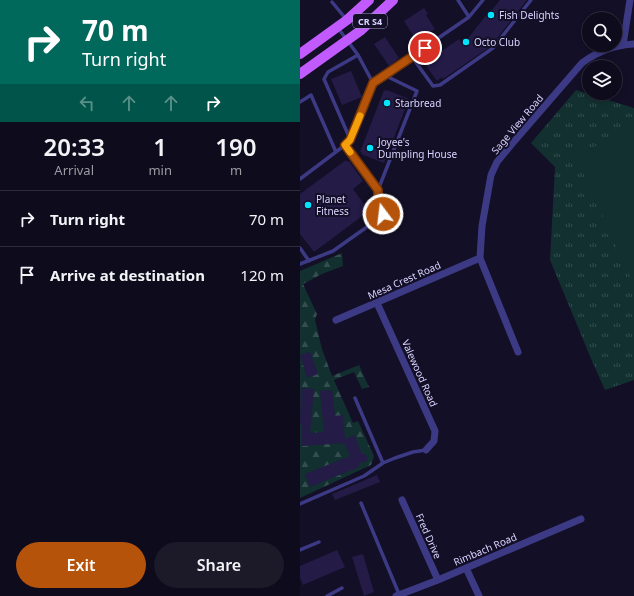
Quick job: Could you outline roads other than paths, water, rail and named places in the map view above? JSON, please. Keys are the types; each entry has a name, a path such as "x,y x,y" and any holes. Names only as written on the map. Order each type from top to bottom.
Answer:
{"main road":[{"name":"CR S4","path":"300,54 347,20 369,0"},
{"name":"CR S4","path":"300,74 360,31 393,0"}],"street":[{"path":"623,45 630,0"},
{"name":"Sage View Road","path":"518,352 480,258 482,226 491,175 498,162 511,145 582,63 591,56 613,46 634,44"},
{"name":"Mesa Crest Road","path":"336,320 480,258"},
{"name":"Valewood Road","path":"377,303 435,431 434,441 426,450"},
{"name":"Fred Drive","path":"402,500 438,580"},
{"name":"Rimbach Road","path":"398,596 581,519"},
{"path":"466,568 479,596"}],"lane":[{"path":"458,0 469,17"},
{"path":"300,179 350,140 373,83 469,17 482,0"},
{"path":"412,57 433,86 440,85 493,48 532,0"},
{"path":"332,2 347,20"},
{"path":"337,27 358,55 373,83"},
{"path":"350,140 324,79 328,72 358,55"},
{"path":"300,264 333,251 381,217 383,211 378,200 378,190 417,91 384,75"},
{"path":"300,102 311,95 336,152"},
{"path":"345,145 378,190"},
{"path":"300,248 309,261"},
{"path":"355,398 384,463"},
{"path":"300,504 364,476 384,463 413,452 426,450"},
{"path":"361,503 398,596"},
{"path":"300,550 319,542"},
{"path":"327,596 342,588"}],"place":[{"name":"Fish Delights","path":"491,15"},
{"name":"Octo Club","path":"466,42"},
{"name":"Starbread","path":"387,103"},
{"name":"Joyee's Dumpling House","path":"370,148"},
{"name":"Planet Fitness","path":"308,205"}]}
